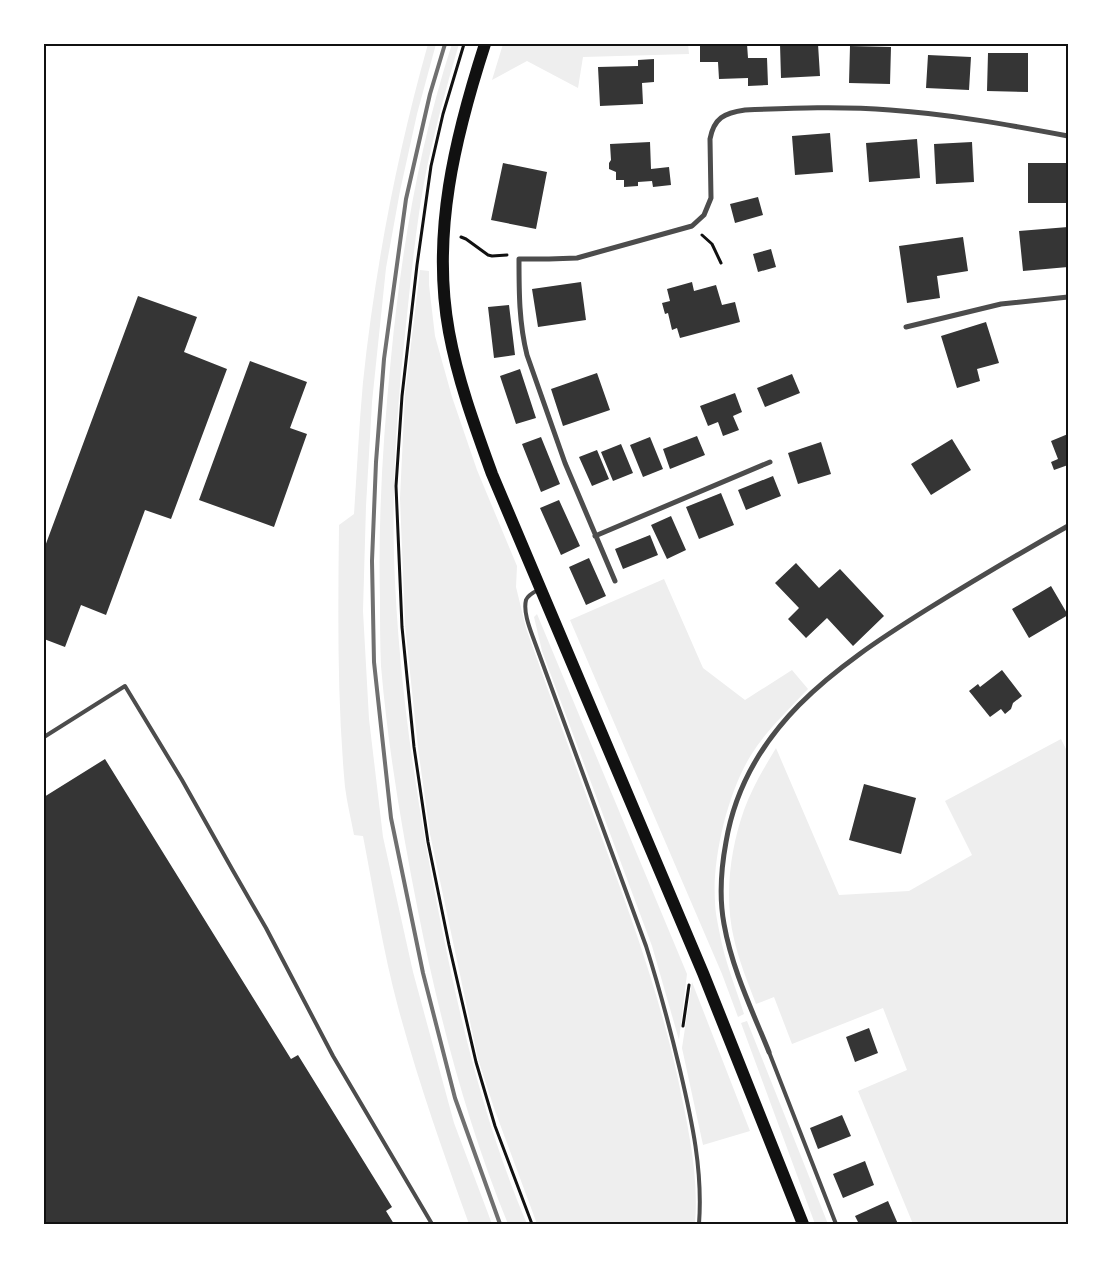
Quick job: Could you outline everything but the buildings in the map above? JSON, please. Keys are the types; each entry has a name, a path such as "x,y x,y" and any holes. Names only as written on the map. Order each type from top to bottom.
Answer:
{"main road":[{"path":"485,44 459,133 448,189 443,242 446,306 455,360 477,435 703,973 803,1224"}],"street":[{"path":"615,580 565,463 527,355 523,339 519,302 519,259 577,258 692,226 704,216 711,198 710,139 712,130 715,122 723,116 734,112 744,110 840,107 892,110 983,120 1068,136"},
{"path":"906,327 1001,304 1068,297"},
{"path":"595,536 770,462"},
{"path":"770,1052 735,968 724,924 721,899 728,825 737,798 756,760 779,726 797,706 838,670 907,622 1068,526"}],"lane":[{"path":"541,588 526,600 527,618 660,989 696,1141 700,1192 699,1224"},
{"path":"44,737 125,686 182,780 266,928 333,1056 432,1224"},
{"path":"770,1052 836,1224"}],"path":[{"path":"692,226 712,244 721,263"},
{"path":"466,239 488,255 512,256 519,259"},
{"path":"417,265 402,396 396,486 402,627 414,747 432,861 448,945 476,1062 495,1126 532,1224"},
{"path":"682,1033 690,978"}],"shaded area":[{"path":"428,44 436,44 417,114 386,268 372,402 366,506 363,611 369,719 383,837 413,972 454,1123 492,1224 469,1224 440,1143 398,1007 379,922 363,836 354,835 348,805 345,787 339,689 339,525 354,514 363,382 374,297 397,169"},
{"path":"452,44 459,44 438,120 423,188 414,250 402,362 397,418 394,501 396,604 410,744 433,883 450,967 467,1042 488,1116 527,1224 508,1224 467,1109 445,1030 426,951 406,850 396,789 381,666 380,508 395,318 406,239 421,160 440,82"},
{"path":"503,44 688,44 689,54 583,57 578,88 527,61 492,80"},
{"path":"420,270 429,271 435,336 452,397 477,470 517,566 516,587 526,628 635,929 663,1018 678,1079 692,1151 696,1206 695,1224 537,1224 478,1059 430,834 418,748 405,625 400,498 405,394"},
{"path":"664,579 703,668 745,700 792,670 808,689 770,729 751,755 735,787 723,826 716,865 715,905 722,945 744,1014 738,1017 722,974 570,620"},
{"path":"537,614 687,974 679,1040 652,946 542,651 534,617"},
{"path":"1061,739 1068,753 1068,1224 913,1224 858,1091 907,1070 883,1008 792,1044 774,997 756,1004 736,947 729,907 732,857 739,825 751,794 776,748 839,895 909,891 972,855 945,801"},
{"path":"692,982 750,1131 703,1145 682,1048"},
{"path":"747,1021 828,1224 815,1224 741,1023"}],"railway":[{"path":"445,44 430,94 406,199 384,359 376,462 372,561 374,662 391,818 423,973 455,1098 500,1224"}]}
